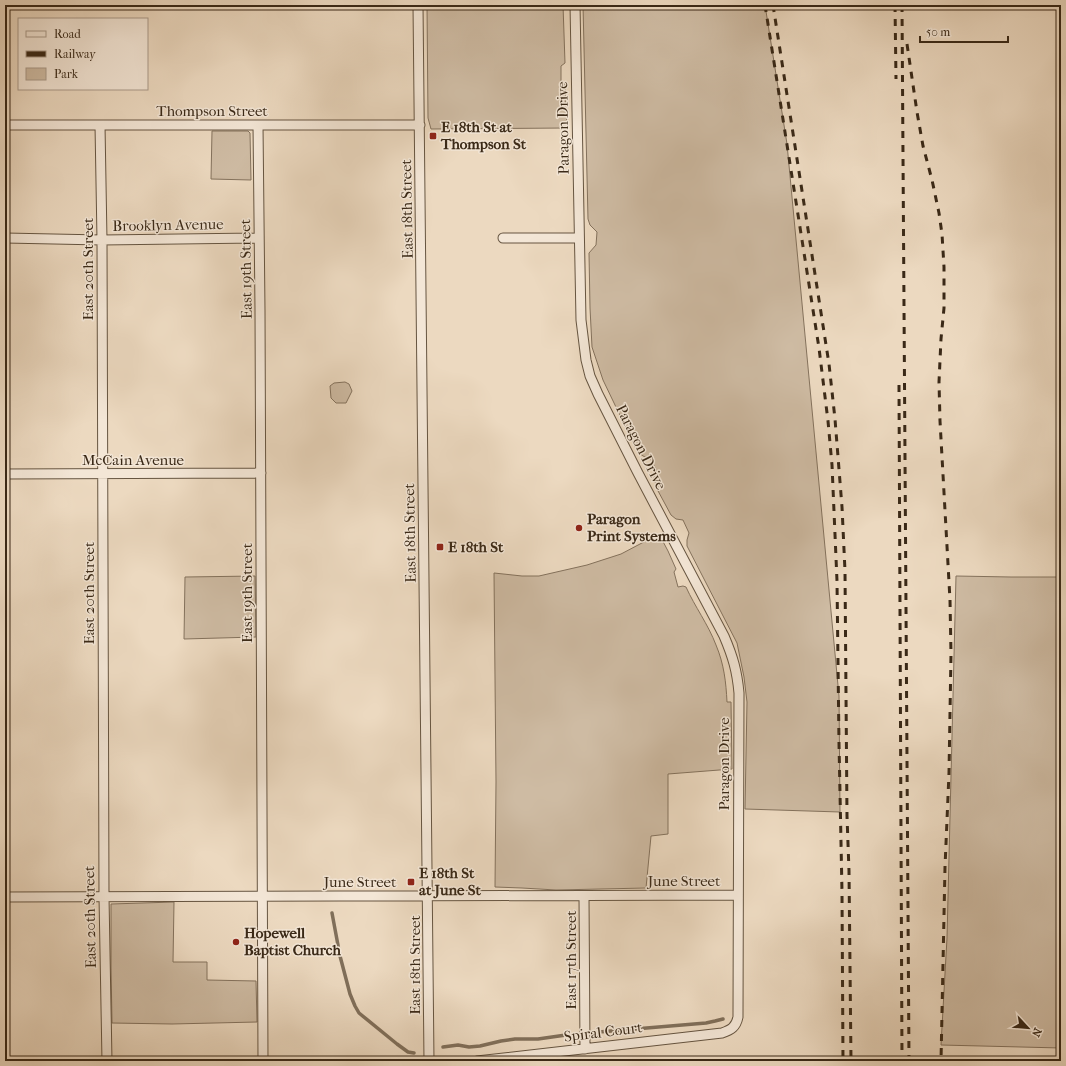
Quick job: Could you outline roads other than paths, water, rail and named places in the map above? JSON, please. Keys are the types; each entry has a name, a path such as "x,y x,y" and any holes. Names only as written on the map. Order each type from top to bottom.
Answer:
{"street":[{"name":"East 18th Street","path":"418,5 429,1061"},
{"name":"Paragon Drive","path":"575,5 581,320 586,360 590,376 608,416 724,636 734,662 738,680 738,1017 736,1024 732,1029"},
{"name":"Thompson Street","path":"5,125 420,125"},
{"name":"East 20th Street","path":"100,125 102,240 104,897 107,1061"},
{"name":"East 19th Street","path":"258,125 263,1061"},
{"name":"Brooklyn Avenue","path":"5,238 102,240 259,238"},
{"path":"503,238 579,238"},
{"name":"McCain Avenue","path":"5,474 261,473"},
{"name":"June Street","path":"5,897 738,895"},
{"name":"East 17th Street","path":"584,896 585,1049"},
{"name":"Spiral Court","path":"477,1061 722,1033 732,1029"}],"waterway":[{"path":"332,913 340,956 350,994 359,1013 397,1044 408,1052 414,1053"},
{"path":"599,1032 706,1023 723,1019"},
{"path":"443,1047 458,1045 469,1047 480,1046 515,1039 538,1039 566,1035"}],"railway":[{"path":"765,5 819,348 832,465 837,581 843,1061"},
{"path":"773,5 829,364 842,507 845,571 851,1061"},
{"path":"895,5 896,79"},
{"path":"902,5 909,1061"},
{"path":"907,44 923,146 939,213 944,267 944,308 939,382 950,600 951,654 941,1061"},
{"path":"899,385 902,1061"}],"place":[{"name":"E 18th St at Thompson St","path":"433,136"},
{"name":"Paragon Print Systems","path":"579,528"},
{"name":"E 18th St","path":"440,547"},
{"name":"E 18th St at June St","path":"411,882"},
{"name":"Hopewell Baptist Church","path":"236,942"}]}
